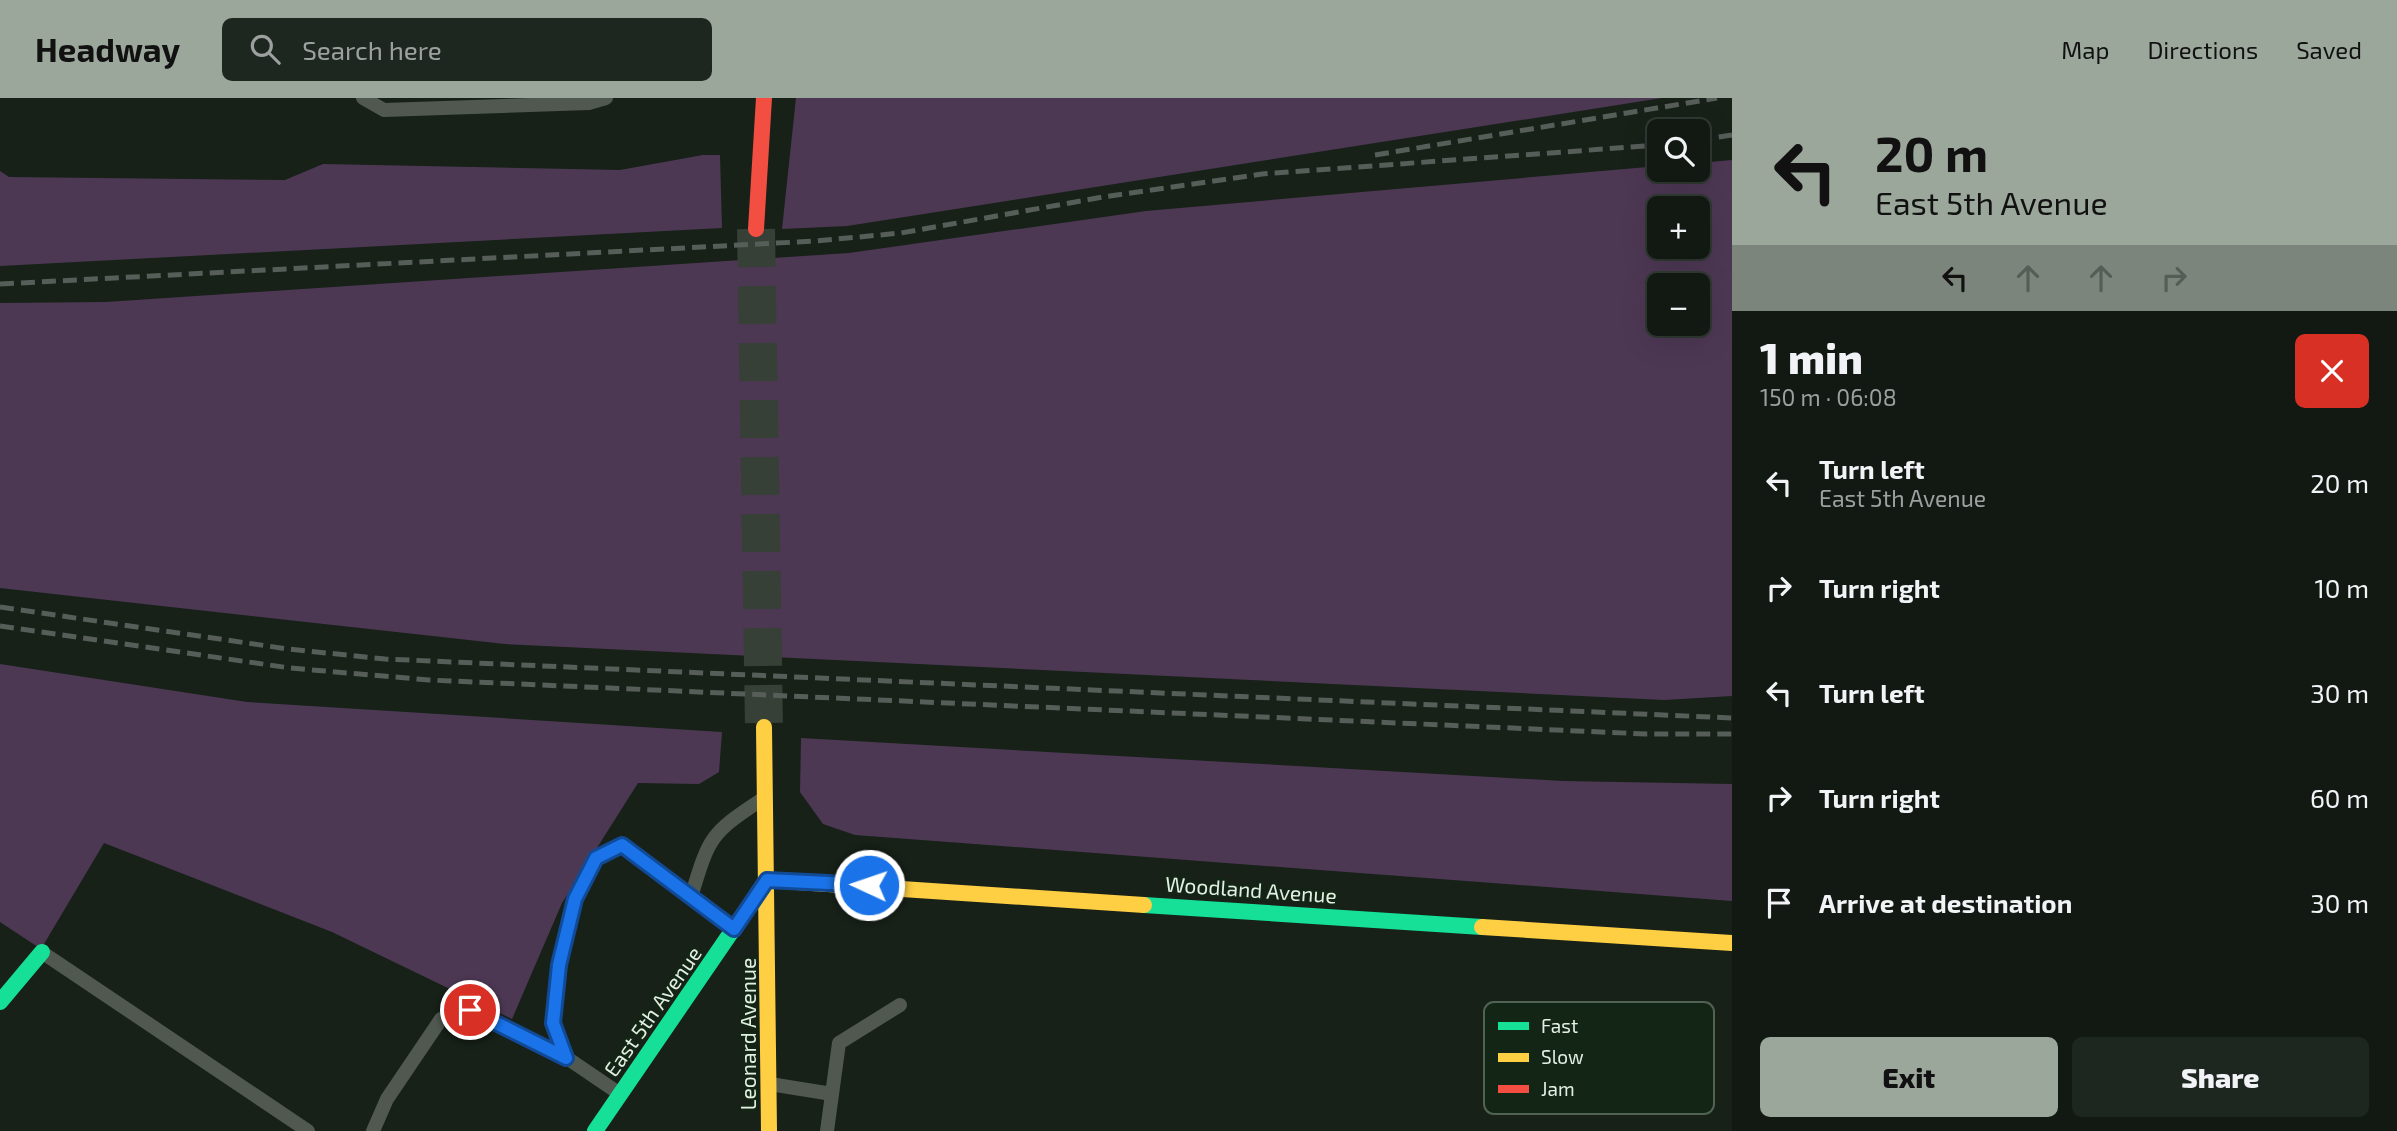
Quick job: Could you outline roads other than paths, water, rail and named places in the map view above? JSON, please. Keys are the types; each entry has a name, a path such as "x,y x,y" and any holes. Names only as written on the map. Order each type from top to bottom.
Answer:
{"street":[{"path":"756,229 764,98"},
{"name":"Leonard Avenue","path":"764,727 769,1131"},
{"name":"East 5th Avenue","path":"595,1131 767,880"},
{"name":"Woodland Avenue","path":"767,880 895,886 1732,943"},
{"path":"0,1002 42,952"}],"lane":[{"path":"363,98 384,110 503,102 589,103 607,98"},
{"path":"691,897 706,849 721,827 766,798"},
{"path":"566,1058 553,1023 559,965 575,899 596,858 622,845 734,929"},
{"path":"42,952 308,1131"},
{"path":"827,1131 839,1042 900,1005"},
{"path":"373,1131 387,1099 441,1019 470,1010 566,1058 620,1094"},
{"path":"769,1084 832,1094"}],"tunnel":[{"path":"756,229 764,727"}],"railway":[{"path":"1375,155 1717,98"},
{"path":"1710,138 1732,135"},
{"path":"0,284 816,241 901,233 1103,197 1262,174 1647,146"},
{"path":"0,607 288,649 385,659 1732,718"},
{"path":"0,626 290,668 429,680 1646,734 1732,734"}]}
